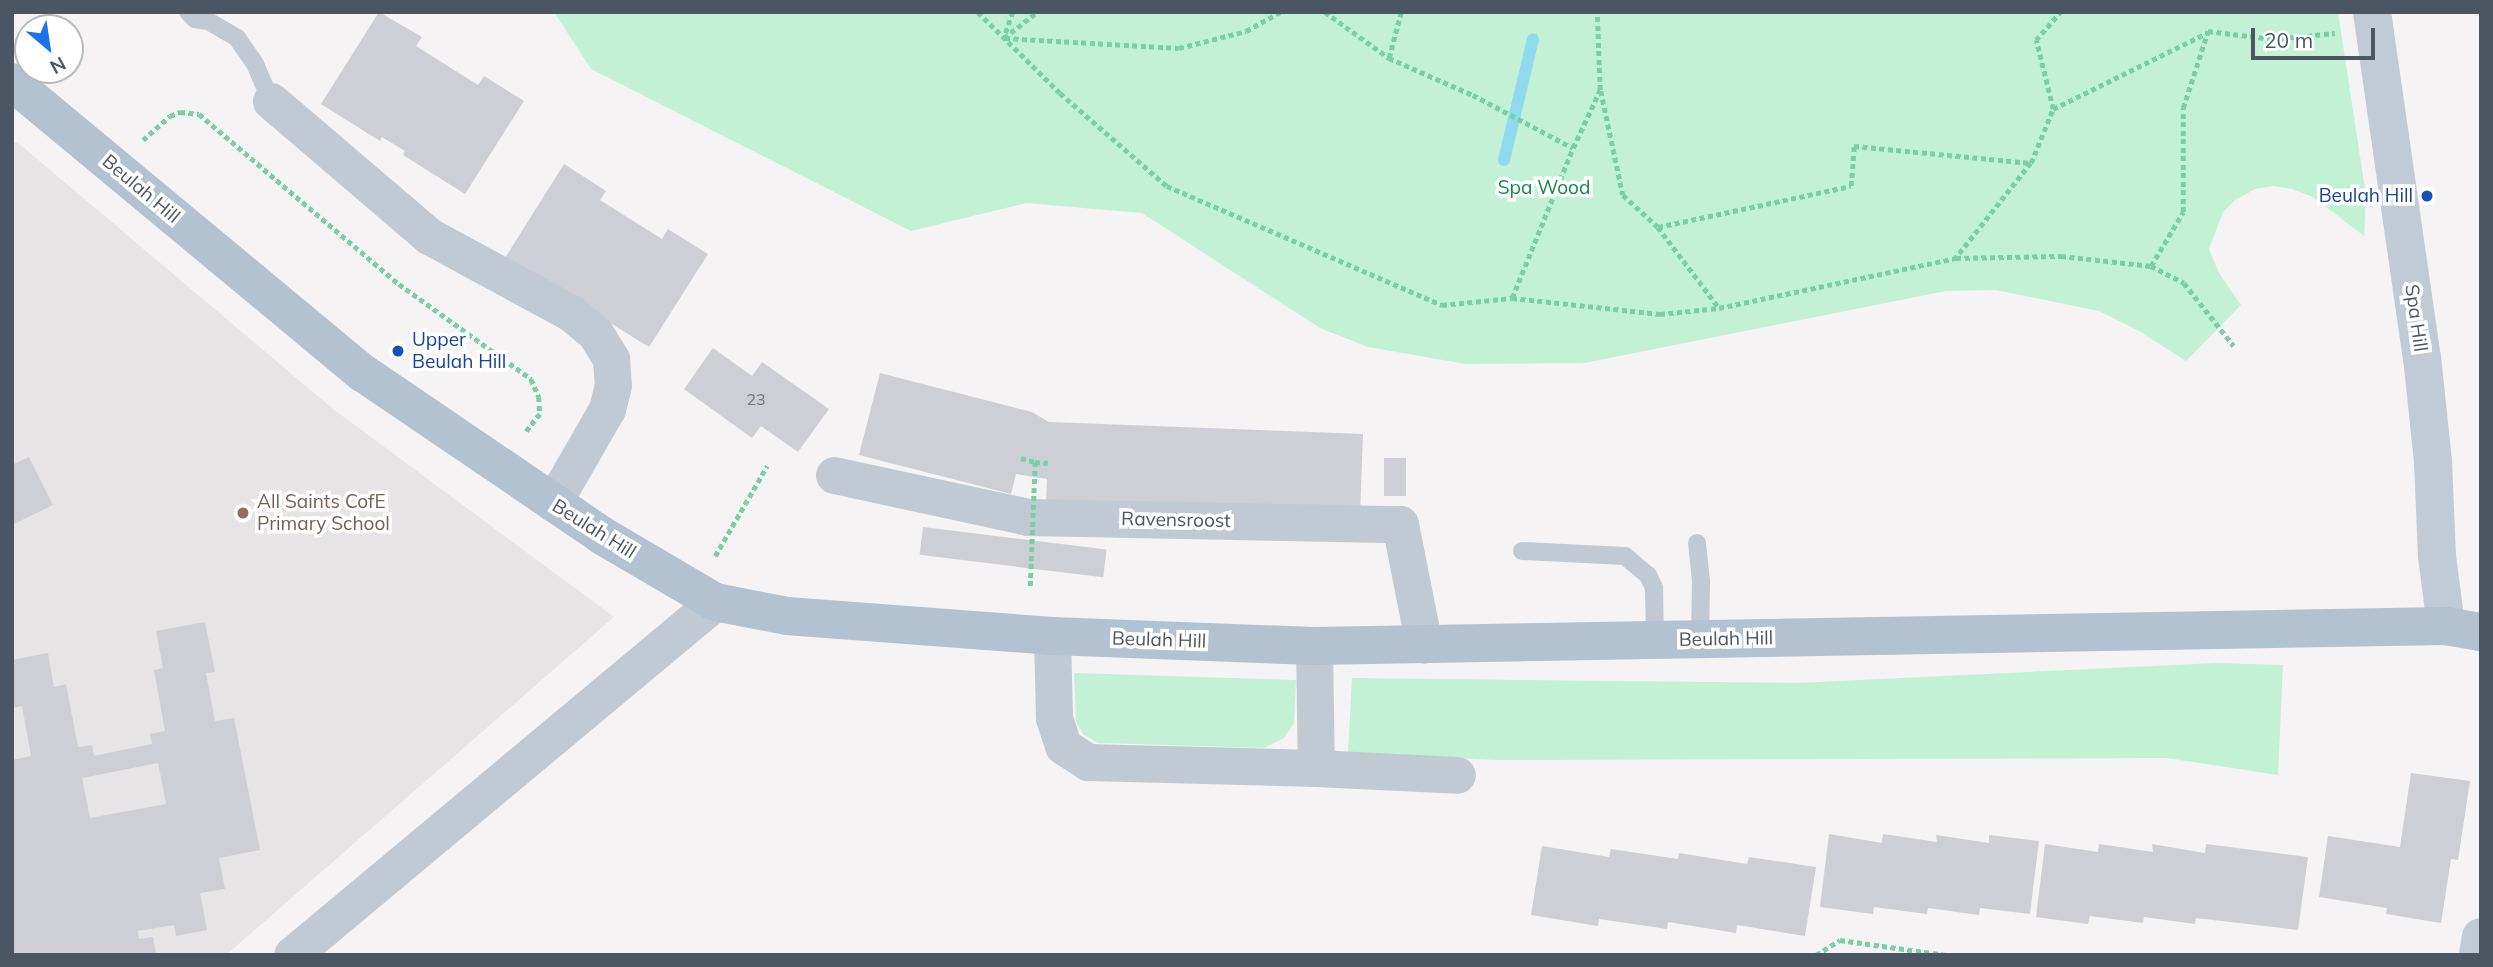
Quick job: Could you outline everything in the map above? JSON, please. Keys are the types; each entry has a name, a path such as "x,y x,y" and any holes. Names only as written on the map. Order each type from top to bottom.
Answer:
{"main road":[{"name":"Beulah Hill","path":"12,82 363,373 553,503 705,596 787,616 1052,636 1314,646 2463,629"}],"street":[{"name":"Spa Hill","path":"2373,21 2422,357 2433,461 2437,556 2463,629"},
{"path":"271,101 429,236 571,313 595,333 611,359 613,385 607,408 553,503"},
{"name":"Ravensroost","path":"834,475 1028,517 1400,524 1424,645"},
{"path":"292,955 705,596"},
{"path":"1052,636 1054,718 1063,746 1088,762 1457,775"},
{"path":"1314,646 1316,768"},
{"path":"2478,955 2481,937"}],"lane":[{"path":"188,12 195,19 208,21 237,38 255,64 271,101"},
{"path":"1697,543 1701,582 1700,639"},
{"path":"1522,551 1625,556 1648,575 1654,588 1655,640"}],"path":[{"path":"978,12 1059,93 1167,186 1442,304 1512,298 1660,314 1719,308 1955,258 2061,256 2151,266 2184,283 2234,346"},
{"path":"1004,38 1013,12"},
{"path":"1004,38 1037,12"},
{"path":"1004,38 1179,48 1246,31 1280,12"},
{"path":"1325,12 1389,58 1473,96 1573,148"},
{"path":"1389,58 1401,12"},
{"path":"1597,12 1600,90 1623,195 1658,228 1719,308"},
{"path":"1955,258 2031,163 2053,109 2036,40 2060,12"},
{"path":"2053,109 2207,33 2273,39 2373,21"},
{"path":"2151,266 2183,212 2183,108 2207,33"},
{"path":"1512,298 1573,148 1600,90"},
{"path":"116,168 170,116 180,112 199,114 399,284 531,379 538,397 540,414 501,468"},
{"path":"1658,228 1851,186 1854,146 2031,163"},
{"path":"1021,458 1048,463"},
{"path":"1030,586 1035,462"},
{"path":"705,596 767,466"},
{"path":"1816,955 1840,940 1946,955"}],"shaded area":[{"name":"All Saints CofE Primary School","path":"17,142 333,409 614,617 226,955 12,955 12,144"}],"green space":[{"name":"Spa Wood","path":"554,12 2338,12 2366,196 2364,236 2313,197 2292,189 2273,186 2255,189 2235,200 2223,212 2209,249 2219,273 2241,305 2186,361 2139,331 2099,311 1996,290 1946,291 1584,363 1466,364 1368,347 1320,328 1142,213 1026,203 911,231 591,69"},
{"path":"2216,663 2283,665 2278,775 2167,758 1496,760 1348,753 1352,678 1796,683"},
{"path":"1074,673 1296,680 1294,723 1284,738 1264,748 1098,743 1083,734 1076,721"}],"building":[{"path":"379,12 422,37 416,46 478,85 484,76 524,101 465,194 403,155 405,151 382,137 380,141 321,104"},
{"path":"564,164 606,191 600,200 662,239 668,229 708,254 649,347 505,258"},
{"path":"713,348 752,376 762,362 829,409 798,452 761,426 752,438 684,389"},
{"path":"880,373 1032,412 1049,422 1363,434 1360,515 1046,503 1047,479 1016,474 1011,494 859,455"},
{"path":"29,457 53,505 12,525 12,465"},
{"path":"1384,458 1406,458 1406,496 1384,496"},
{"path":"923,527 1107,550 1103,577 920,555"},
{"path":"205,622 215,672 206,673 215,721 234,718 260,850 219,858 225,889 200,893 207,930 176,936 174,925 138,931 139,939 153,937 156,955 12,955 12,760 31,756 22,706 12,708 12,660 48,653 54,687 66,684 78,747 92,745 94,756 152,744 150,734 165,731 154,670 163,668 156,631","holes":["158,763 166,804 90,818 82,778"]},
{"path":"2411,773 2470,781 2458,860 2451,859 2441,923 2386,914 2387,908 2319,897 2328,836 2400,847"},
{"path":"1829,834 1882,843 1883,834 1937,842 1936,835 1989,843 1989,835 2039,841 2030,914 1980,908 1979,915 1928,908 1927,914 1874,907 1873,914 1820,907"},
{"path":"2045,844 2098,852 2099,844 2153,852 2152,844 2205,853 2206,844 2308,857 2298,930 2196,918 2195,924 2144,917 2143,923 2090,916 2088,924 2036,917"},
{"path":"1542,846 1609,857 1611,849 1678,859 1679,853 1747,864 1749,857 1816,867 1805,936 1737,925 1736,933 1668,922 1667,929 1599,919 1598,926 1531,915"}],"waterway":[{"path":"1504,160 1533,39"}],"place":[{"name":"Beulah Hill","path":"2427,196"},
{"name":"Upper Beulah Hill","path":"398,351"},
{"name":"All Saints CofE Primary School","path":"243,513"}]}
